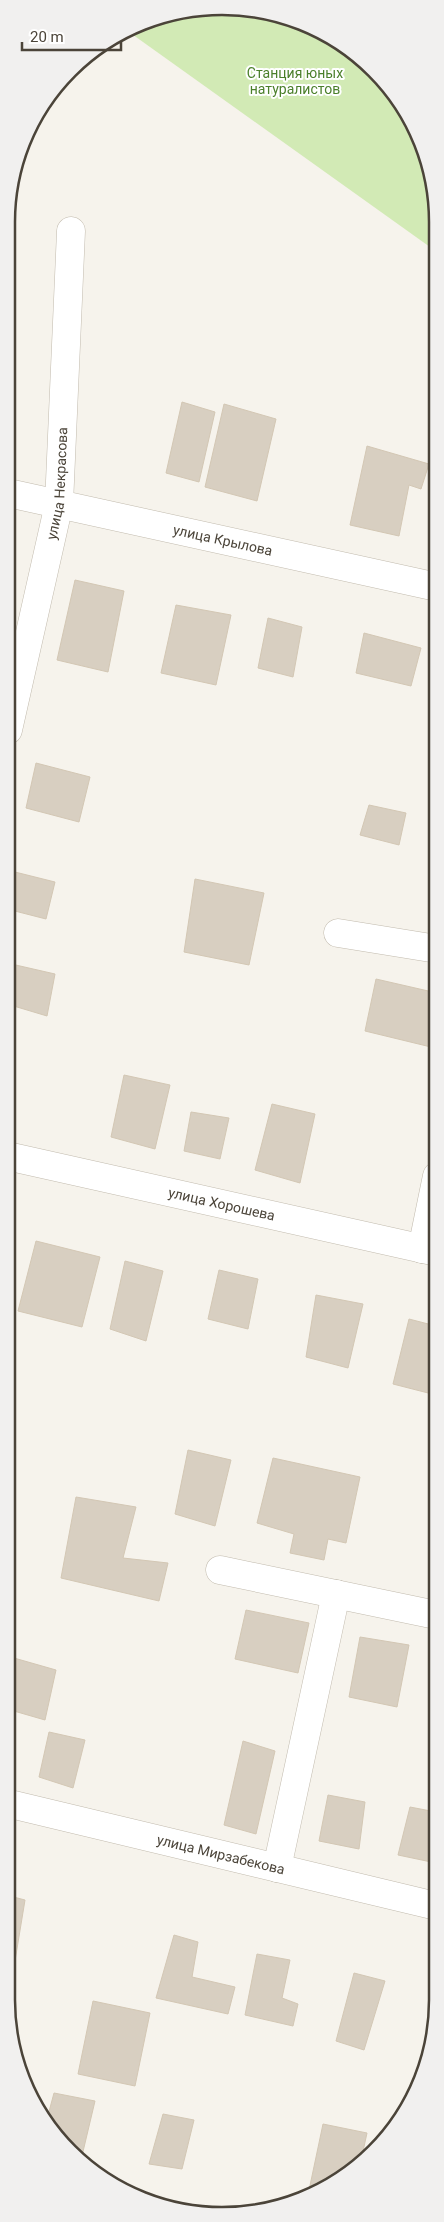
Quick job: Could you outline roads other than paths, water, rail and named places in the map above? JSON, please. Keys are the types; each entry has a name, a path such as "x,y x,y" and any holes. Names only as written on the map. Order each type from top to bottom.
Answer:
{"street":[{"name":"улица Некрасова","path":"15,699 59,504 71,231"},
{"name":"улица Крылова","path":"15,495 429,585"},
{"path":"338,933 429,948"},
{"name":"улица Хорошева","path":"15,1158 429,1251"},
{"path":"220,1570 429,1614"},
{"path":"277,1868 336,1594"},
{"name":"улица Мирзабекова","path":"15,1805 429,1904"}],"park label":[{"name":"Станция юных натуралистов","path":"295,82"}]}
